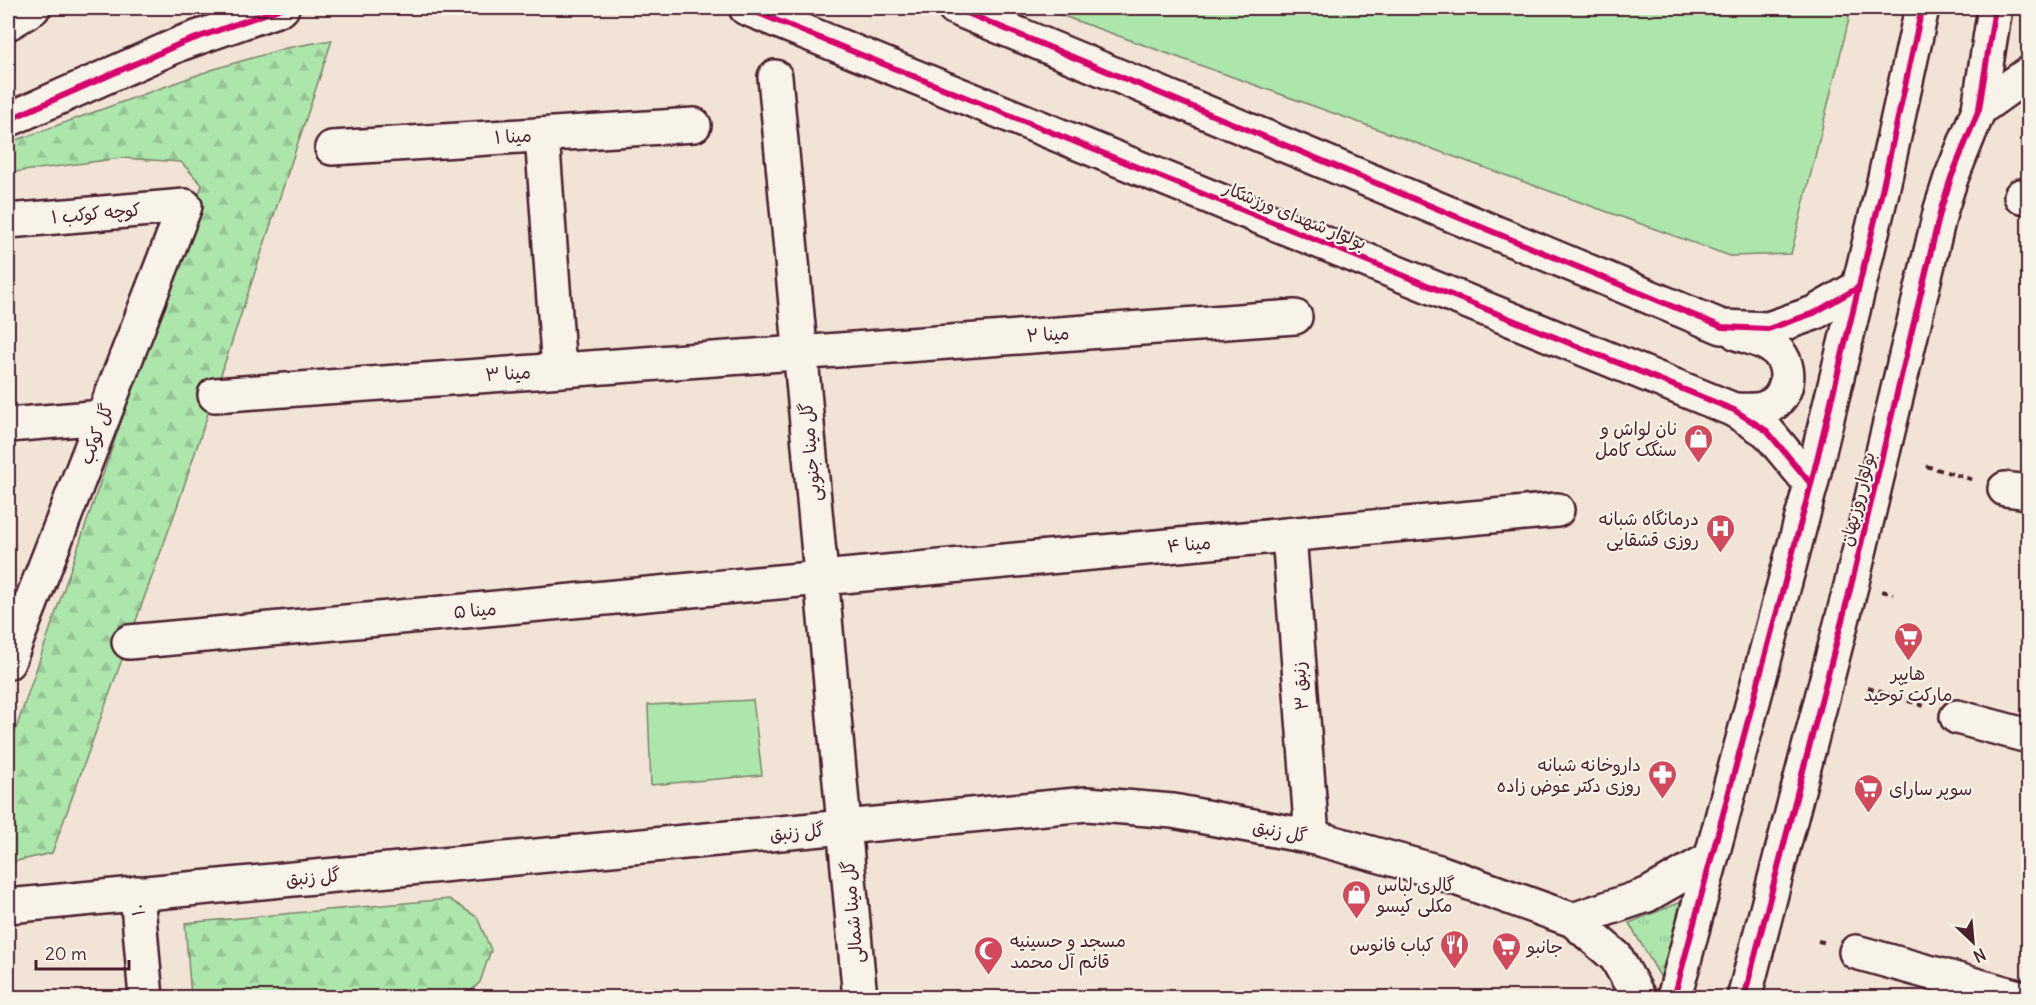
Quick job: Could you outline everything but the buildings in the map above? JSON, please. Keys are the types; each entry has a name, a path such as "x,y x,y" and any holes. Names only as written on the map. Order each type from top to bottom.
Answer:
{"street":[{"path":"8,23 33,8"},
{"path":"8,120 182,43 282,8"},
{"name":"بولوار شهدای ورزشکار","path":"746,8 1734,410 1767,431 1811,484"},
{"path":"955,8 1722,327 1767,343 1779,353 1785,363 1786,390 1778,400 1763,409 1734,410"},
{"path":"1674,998 1811,484 1882,191 1922,8"},
{"name":"بولوار روزبهان","path":"1744,998 1852,582 1941,209 1979,109 1995,8"},
{"path":"1979,109 2028,74"},
{"name":"گل مینا جنوبی","path":"775,77 844,827"},
{"name":"مینا ۱","path":"332,148 694,125"},
{"path":"542,135 559,370"},
{"name":"کوچه کوکب ۱","path":"8,221 185,206"},
{"name":"گل کوکب","path":"10,652 185,206"},
{"path":"1722,327 1768,329 1814,313 1859,287"},
{"name":"مینا ۲","path":"801,352 1295,317"},
{"name":"مینا ۳","path":"215,395 801,352"},
{"path":"8,425 103,417"},
{"name":"مینا ۴","path":"821,578 1557,510"},
{"name":"زنبق ۳","path":"1289,535 1312,837"},
{"name":"مینا ۵","path":"129,642 821,578"},
{"path":"1957,717 2028,736"},
{"name":"گل زنبق","path":"8,906 1087,804 1173,811 1312,837 1439,872 1573,920 1616,957 1639,998"},
{"name":"گل مینا شمالی","path":"844,827 860,998"},
{"path":"1573,920 1647,895 1710,859"},
{"name":"۱۰","path":"137,893 146,998"},
{"path":"1856,952 2022,998"}],"path":[{"path":"1926,466 2017,490"},
{"path":"1868,687 1957,717"}],"green space":[{"path":"1041,8 1848,8 1849,19 1791,254 1730,256"},
{"path":"332,40 177,507 52,853 8,863 8,752 202,185 181,162 122,158 8,173 8,143 211,70 286,48"},
{"path":"753,700 762,775 651,785 648,705"},
{"path":"449,899 477,917 491,950 480,982 465,997 191,997 185,923"},
{"path":"1686,900 1668,990 1629,923"}],"cycle path":[{"path":"8,120 182,43 282,8"},
{"path":"746,8 1734,410 1767,431 1811,484"},
{"path":"955,8 1722,327 1768,329 1814,313 1859,287"},
{"path":"1674,998 1811,484 1882,191 1922,8"},
{"path":"1744,998 1852,582 1941,209 1979,109 1995,8"}],"place":[{"name":"نان لواش و سنگک کامل","path":"1698,464"},
{"name":"درمانگاه شبانه روزی قشقایی","path":"1720,554"},
{"name":"هایپر مارکت توحید","path":"1908,662"},
{"name":"داروخانه شبانه روزی دکتر عوض زاده","path":"1662,800"},
{"name":"سوپر سارای","path":"1868,814"},
{"name":"گالری لباس مکلی کیسو","path":"1356,920"},
{"name":"کباب فانوس","path":"1455,970"},
{"name":"جانبو","path":"1506,972"},
{"name":"مسجد و حسینیه قائم آل محمد","path":"989,976"}]}
